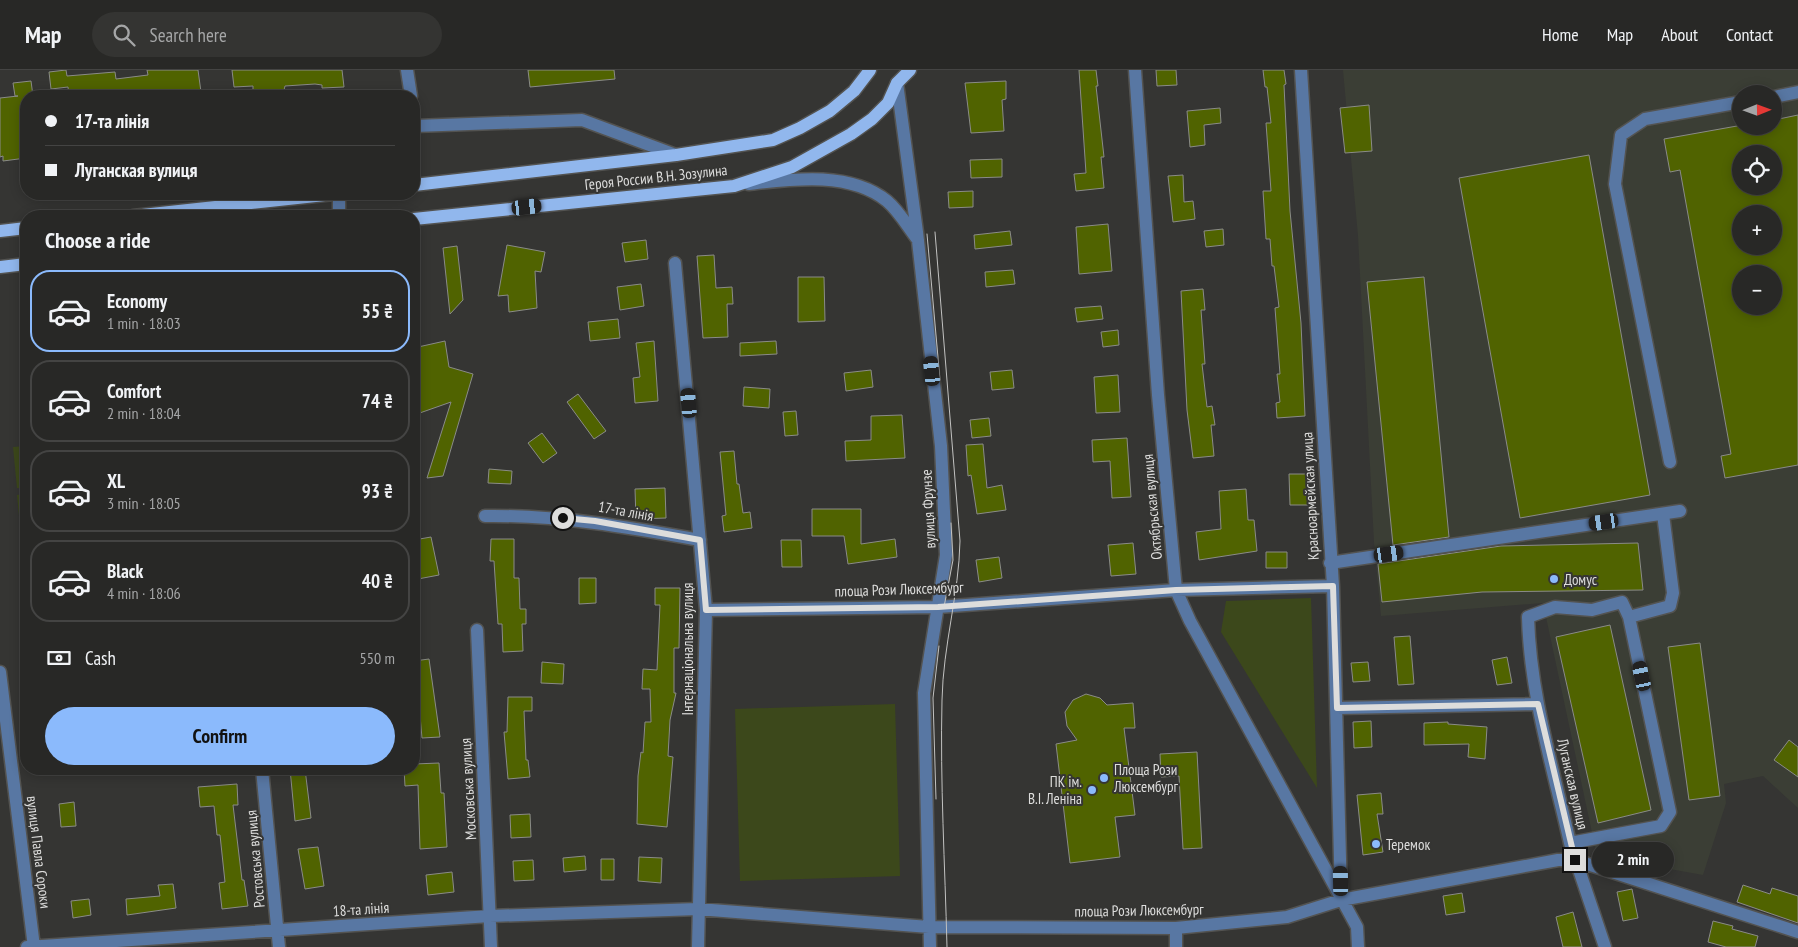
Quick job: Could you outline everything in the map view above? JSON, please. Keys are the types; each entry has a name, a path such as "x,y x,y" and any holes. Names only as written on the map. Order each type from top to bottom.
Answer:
{"main road":[{"name":"Героя России В.Н. Зозулина","path":"420,184 676,155 773,140 800,128 830,111 854,91 870,70"},
{"name":"вулиця Фрунзе","path":"896,70 897,83"},
{"path":"897,83 910,70"},
{"name":"Героя России В.Н. Зозулина","path":"420,218 734,186 792,167 851,134 872,119 888,103 897,83"},
{"path":"188,210 279,200"},
{"path":"0,230 20,228"},
{"path":"0,267 20,265"}],"street":[{"path":"407,70 409,90"},
{"name":"Октябрьская вулиця","path":"1135,70 1158,395 1176,590 1190,621 1341,900"},
{"name":"Красноармейская улица","path":"1301,70 1330,563 1333,586 1341,900 1357,927 1358,947"},
{"name":"вулиця Фрунзе","path":"897,83 918,240 941,446 946,556 924,693 930,947"},
{"path":"1782,95 1798,92"},
{"path":"1670,462 1615,184 1621,135 1645,118 1732,104"},
{"path":"420,125 582,120 676,155"},
{"path":"734,186 808,179 838,182 864,188 887,201 918,240"},
{"name":"Інтернаціональна вулиця","path":"675,263 706,610 698,947"},
{"path":"1330,563 1680,511"},
{"path":"1570,843 1661,826 1670,812 1629,617 1670,606 1673,593 1663,514"},
{"name":"17-та лінія","path":"485,516 531,515 595,521 700,540"},
{"name":"площа Рози Люксембург","path":"706,610 938,607 1176,590 1333,586"},
{"name":"Луганская вулиця","path":"1605,947 1570,843 1538,704 1529,655 1528,617 1555,607 1592,610 1622,602 1629,617"},
{"name":"Московська вулиця","path":"477,630 491,947"},
{"name":"вулиця Павла Сороки","path":"0,672 34,947"},
{"path":"1337,708 1538,704"},
{"name":"Ростовська вулиця","path":"263,775 279,947"},
{"name":"площа Рози Люксембург","path":"698,909 929,927 1176,928 1287,917 1341,900 1558,860 1575,860"},
{"path":"1575,860 1798,932"},
{"name":"18-та лінія","path":"28,947 490,916 698,909"},
{"path":"1176,928 1176,947"}],"shaded area":[{"path":"1343,70 1798,70 1798,808 1763,776 1724,784 1726,803 1703,875 1597,856 1543,603 1381,616 1374,542 1358,236"}],"green space":[{"path":"20,446 20,488 17,488 13,447"},
{"path":"17,495 20,495 20,526"},
{"path":"1311,598 1317,788 1221,632 1226,601"},
{"path":"895,704 900,876 740,881 735,709"}],"building":[{"path":"66,70 67,76 115,72 116,79 148,75 147,70 198,70 201,90 68,90 68,87 51,89 49,72"},
{"path":"232,70 342,70 344,87 322,88 322,85 315,84 285,86 284,90 253,90 253,86 234,87"},
{"path":"528,70 614,70 615,79 530,87"},
{"path":"1079,70 1096,70 1104,157 1101,157 1104,188 1076,191 1074,174 1086,173"},
{"path":"1156,70 1176,70 1177,85 1157,86"},
{"path":"1263,70 1284,70 1286,84 1284,85 1290,211 1301,323 1305,416 1277,418 1276,403 1280,402 1277,374 1280,374 1275,308 1279,307 1274,266 1272,266 1270,239 1266,239 1263,191 1271,191 1266,123 1271,123"},
{"path":"31,81 32,90 20,90 20,159 3,161 3,156 0,157 0,98 18,96 15,96 13,83"},
{"path":"1006,81 1006,99 1002,100 1004,131 971,133 965,83"},
{"path":"1369,105 1372,151 1345,153 1340,108"},
{"path":"1220,108 1221,123 1204,125 1205,145 1190,147 1187,111"},
{"path":"1798,115 1798,465 1725,478 1721,456 1731,454 1680,170 1670,172 1664,139 1732,127 1732,135 1782,135 1782,118"},
{"path":"1589,155 1650,495 1520,518 1459,178"},
{"path":"1002,159 1002,177 971,178 970,160"},
{"path":"1183,175 1184,202 1193,201 1195,219 1173,222 1168,176"},
{"path":"973,191 973,207 949,208 948,192"},
{"path":"1108,224 1112,271 1079,274 1076,227"},
{"path":"1223,229 1224,245 1206,247 1204,231"},
{"path":"1010,231 1012,245 975,249 974,235"},
{"path":"646,240 648,259 625,262 622,243"},
{"path":"507,245 545,252 541,272 535,271 537,308 509,312 508,295 498,296"},
{"path":"457,246 463,300 450,314 443,248"},
{"path":"714,255 716,288 732,287 733,304 727,304 728,337 703,338 697,256"},
{"path":"1013,270 1015,284 986,287 985,272"},
{"path":"798,277 824,277 825,321 798,322"},
{"path":"1424,277 1449,537 1393,545 1367,282"},
{"path":"641,284 644,306 620,310 617,287"},
{"path":"1203,289 1205,310 1201,310 1205,364 1202,364 1207,407 1212,406 1215,425 1211,425 1214,456 1193,458 1187,410 1181,291"},
{"path":"1101,306 1103,319 1077,322 1075,308"},
{"path":"618,319 620,338 590,341 588,322"},
{"path":"1118,330 1119,345 1103,347 1101,332"},
{"path":"445,341 449,367 473,374 443,476 427,478 451,402 420,413 420,347"},
{"path":"654,341 658,401 635,403 633,378 640,377 636,343"},
{"path":"776,341 777,354 740,356 740,343"},
{"path":"871,370 873,387 846,391 844,373"},
{"path":"1012,370 1014,388 992,390 990,372"},
{"path":"1118,375 1120,412 1096,413 1094,377"},
{"path":"744,387 770,389 769,408 743,406"},
{"path":"578,394 606,431 594,439 567,402"},
{"path":"796,411 798,435 785,436 783,412"},
{"path":"902,415 905,458 846,461 845,441 871,440 871,416"},
{"path":"989,418 991,436 972,438 970,420"},
{"path":"542,433 557,453 543,463 528,443"},
{"path":"1127,438 1131,497 1112,498 1110,461 1093,462 1092,440"},
{"path":"983,444 987,488 1002,485 1006,510 977,514 971,475 968,476 966,445"},
{"path":"734,451 737,484 739,484 743,513 750,512 752,528 724,532 722,516 726,515 720,452"},
{"path":"489,469 512,471 511,484 488,483"},
{"path":"1289,474 1308,474 1309,505 1290,505"},
{"path":"665,488 666,518 636,519 635,489"},
{"path":"1246,489 1248,520 1254,520 1257,551 1199,560 1196,532 1221,529 1219,491"},
{"path":"812,509 861,509 861,544 895,539 897,557 848,564 844,536 812,536"},
{"path":"431,537 439,575 420,579 420,539"},
{"path":"491,539 514,539 514,578 519,578 520,609 526,609 526,624 522,624 523,651 503,652 502,624 498,624 494,561 490,561"},
{"path":"781,540 801,540 802,567 782,567"},
{"path":"1133,543 1136,574 1111,576 1108,545"},
{"path":"1638,543 1643,590 1482,592 1382,602 1378,564 1501,546"},
{"path":"1266,552 1287,552 1287,568 1266,568"},
{"path":"999,557 1002,578 979,582 976,560"},
{"path":"579,578 596,578 596,603 579,604"},
{"path":"655,588 680,588 679,648 674,648 674,693 676,693 670,720 668,756 673,757 667,827 637,824 638,776 641,752 643,753 645,722 651,722 650,689 642,689 643,669 657,670 660,605 655,605"},
{"path":"1610,625 1651,810 1598,823 1556,637"},
{"path":"1410,636 1414,684 1398,685 1394,637"},
{"path":"1700,643 1720,796 1689,800 1668,647"},
{"path":"1507,657 1512,683 1497,685 1492,660"},
{"path":"429,659 440,737 422,738 420,660"},
{"path":"542,662 564,664 563,684 541,683"},
{"path":"1368,662 1370,681 1353,682 1351,663"},
{"path":"1086,694 1100,698 1107,705 1133,703 1135,728 1124,728 1135,815 1115,817 1120,857 1070,863 1056,744 1077,740 1067,726 1065,712 1073,700"},
{"path":"508,697 532,697 532,711 524,711 526,760 528,760 530,777 508,779 504,732 507,732"},
{"path":"1371,721 1372,747 1354,748 1353,722"},
{"path":"1448,722 1448,724 1487,727 1485,759 1468,757 1469,744 1424,745 1424,723"},
{"path":"1789,740 1798,747 1798,777 1774,760"},
{"path":"1197,752 1202,848 1183,849 1179,776 1161,777 1160,754"},
{"path":"439,763 441,793 444,793 447,847 420,849 418,785 405,786 404,775 420,775 420,764"},
{"path":"291,775 306,775 311,818 295,821"},
{"path":"237,784 238,805 233,805 242,880 244,880 248,906 222,909 219,883 225,882 220,835 217,835 214,806 200,807 198,787"},
{"path":"1381,793 1383,814 1377,814 1383,852 1363,855 1357,795"},
{"path":"74,802 76,826 61,827 59,804"},
{"path":"530,814 531,837 511,838 510,815"},
{"path":"318,847 324,886 305,889 298,849"},
{"path":"585,856 586,870 564,872 563,858"},
{"path":"639,857 662,858 661,883 638,881"},
{"path":"601,859 614,859 614,880 601,880"},
{"path":"533,860 534,880 514,881 513,861"},
{"path":"452,872 454,892 428,895 426,875"},
{"path":"173,884 176,908 127,915 126,899 160,896 158,885"},
{"path":"1743,885 1770,894 1772,888 1798,896 1798,923 1737,902"},
{"path":"1632,889 1638,918 1623,921 1617,892"},
{"path":"1462,893 1465,912 1446,915 1443,896"},
{"path":"89,899 91,915 73,918 71,901"},
{"path":"1573,912 1582,947 1563,947 1556,917"},
{"path":"1713,921 1733,926 1732,929 1758,936 1755,947 1726,947 1708,942"}],"tram line":[{"path":"935,232 960,541 957,581 945,660 942,700 942,793 947,947"},
{"path":"927,234 940,380"},
{"path":"944,607 953,560 951,523"},
{"path":"936,799 933,698 939,646"}],"place":[{"name":"Домус","path":"1554,579"},
{"name":"Площа Рози Люксембург","path":"1104,778"},
{"name":"ПК ім. В.І. Леніна","path":"1092,790"},
{"name":"Теремок","path":"1376,844"}],"route":[{"path":"563,518 595,521 700,540 706,610 938,607 1176,590 1333,586 1337,708 1538,704 1575,860"}]}
